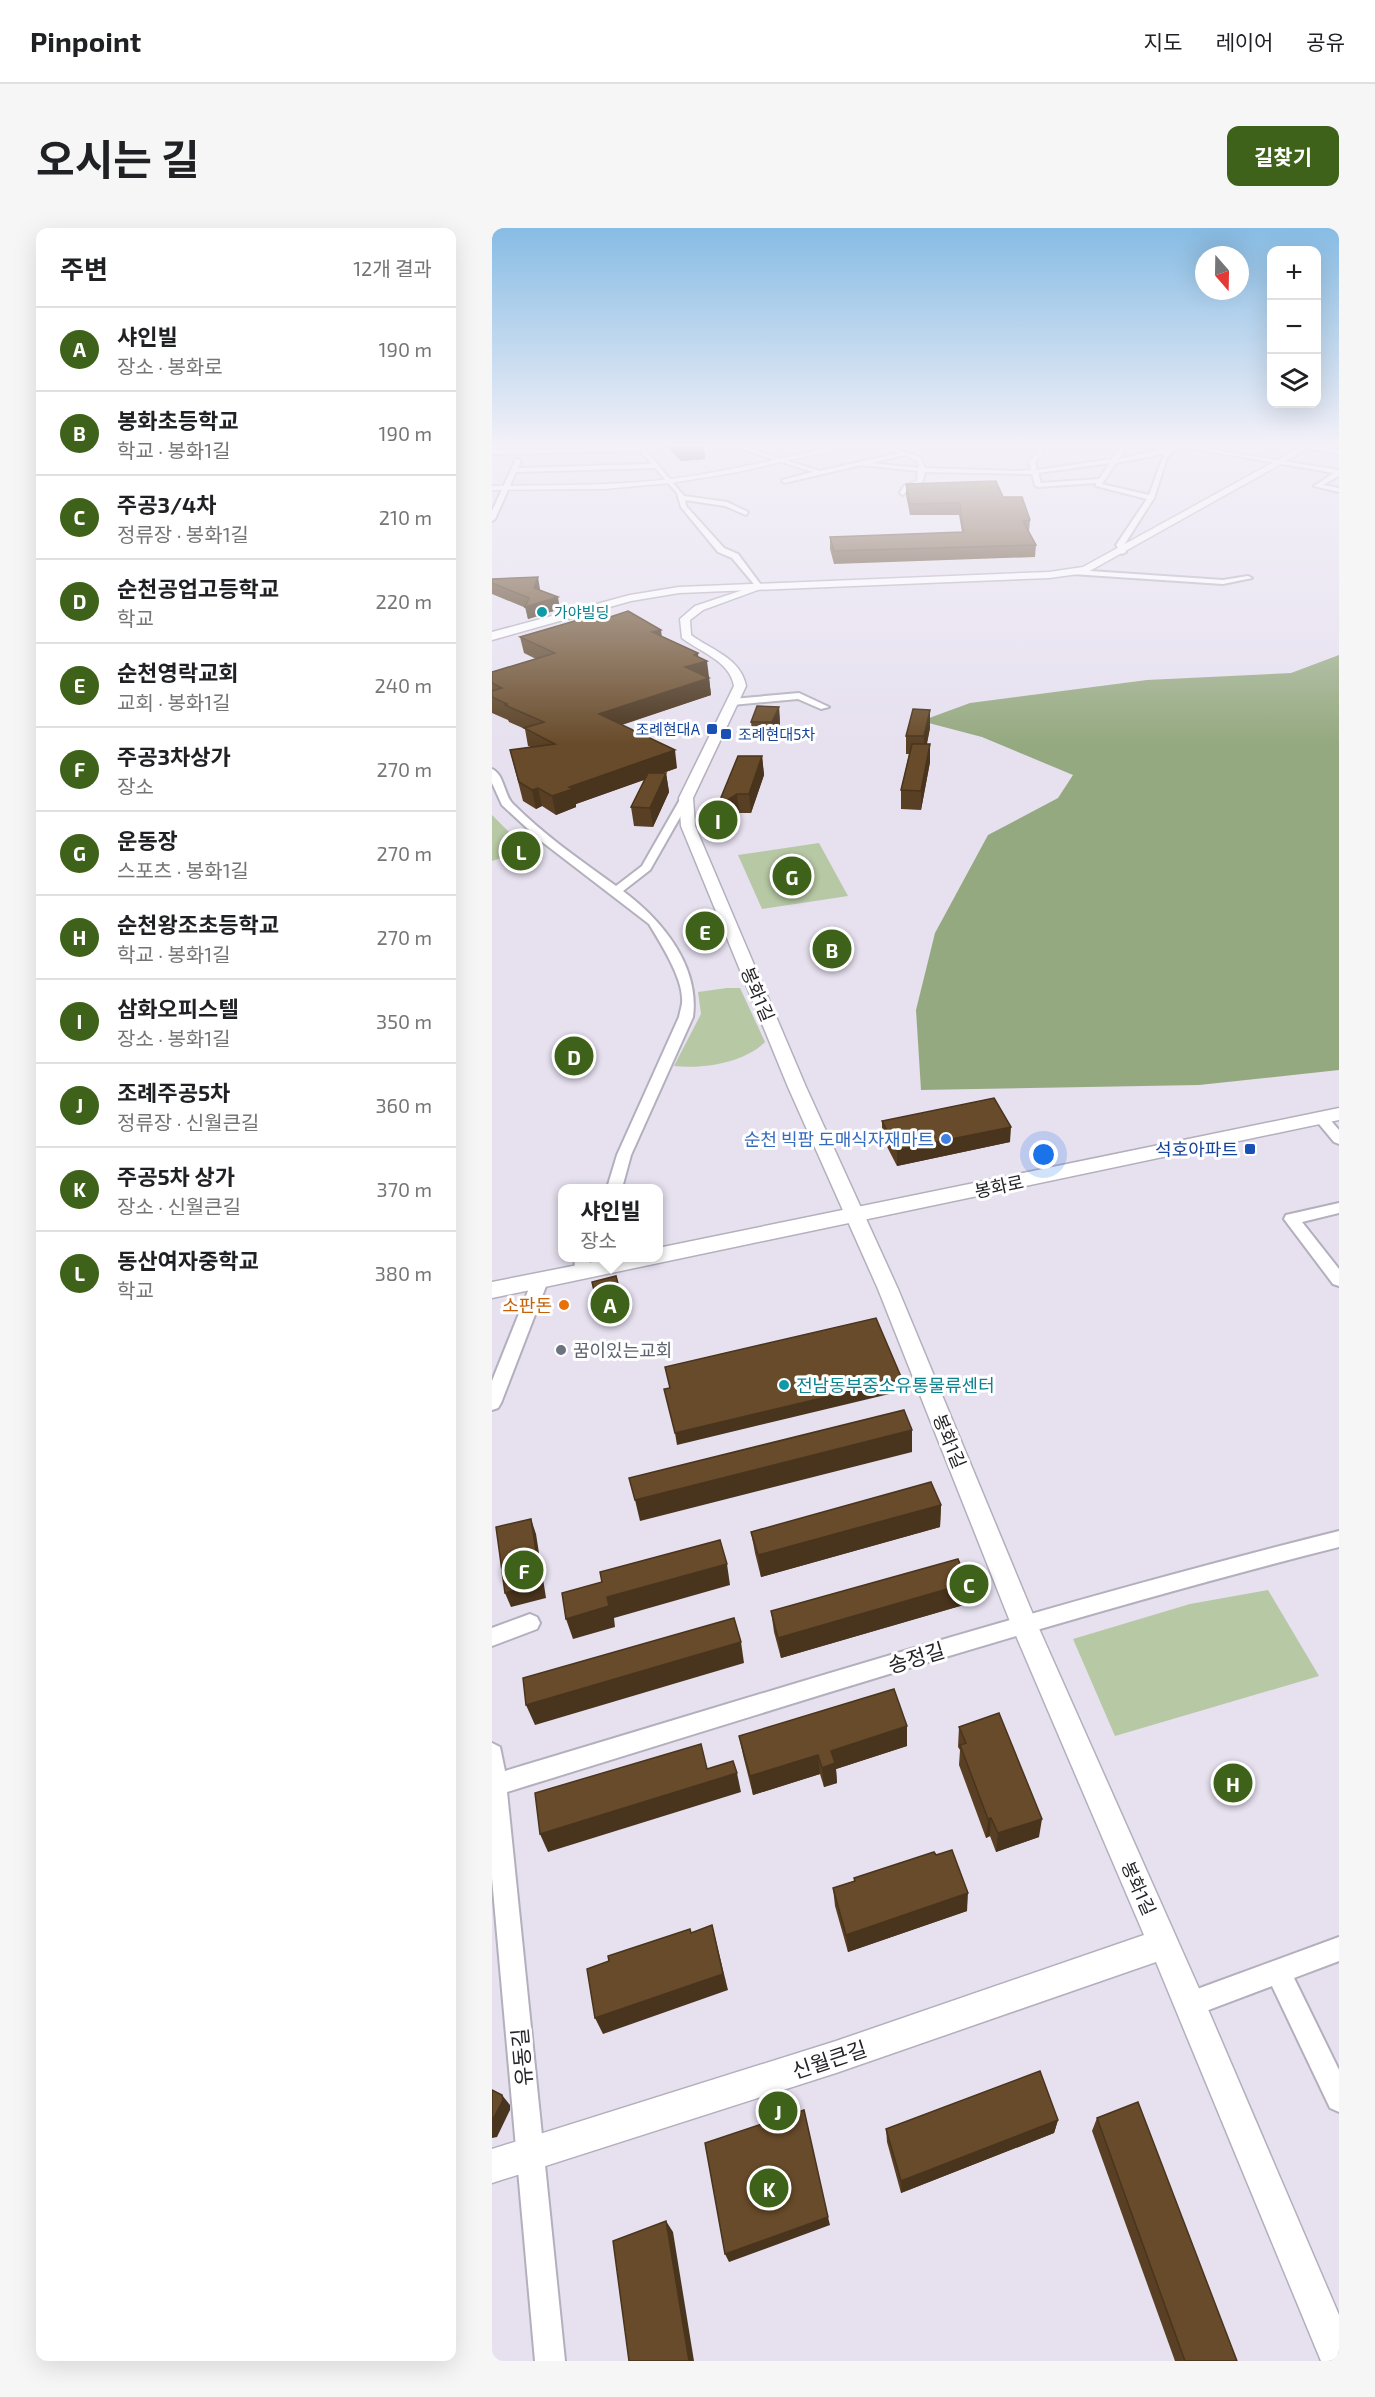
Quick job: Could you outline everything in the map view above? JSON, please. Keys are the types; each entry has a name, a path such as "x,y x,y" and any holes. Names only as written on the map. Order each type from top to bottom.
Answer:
{"main road":[{"path":"492,636 630,598 698,589 1075,572 1094,567 1133,546"},
{"name":"봉화로","path":"663,1255 1330,1116"},
{"path":"492,1290 540,1281 582,1265 608,1262"}],"street":[{"path":"615,891 646,868 686,798 732,702 740,679 733,669 690,639 684,630 685,619 691,612 716,601 761,587 735,556 721,550 717,546"},
{"path":"1120,546 1122,552"},
{"path":"1075,572 1223,582 1248,578"},
{"path":"698,589 717,594 719,597 716,601"},
{"path":"732,702 799,696 824,707"},
{"path":"493,775 506,803 545,839 647,916 667,943 684,980 689,1008 624,1155 616,1184"},
{"name":"봉화1길","path":"686,798 688,826 797,1087 855,1216 1024,1624 1190,2004 1339,2360"},
{"path":"1330,1116 1339,1139"},
{"path":"1339,1208 1292,1219 1339,1280"},
{"path":"492,1403 540,1281"},
{"name":"송정길","path":"495,1785 1024,1624 1176,1580 1339,1539"},
{"path":"492,1637 530,1623"},
{"name":"유동길","path":"492,1754 497,1852 550,2361"},
{"name":"신월큰길","path":"492,2166 836,2057 1164,1944"},
{"path":"1190,2004 1339,1948"},
{"path":"1278,1971 1339,2099"}],"green space":[{"path":"1339,655 1339,1070 1199,1085 921,1090 916,1010 935,933 988,835 1058,798 1073,775 982,737 921,721 970,703 1147,680 1291,673"},
{"path":"492,815 527,850 492,861"},
{"path":"819,843 848,896 762,909 738,855"},
{"path":"740,988 765,1042 735,1060 710,1065 674,1066 701,1014 698,992"},
{"path":"1268,1590 1319,1676 1115,1736 1073,1639 1190,1604"}],"building":[{"path":"832,546 1018,546 834,551"},
{"path":"538,577 534,588 558,597 525,607 529,598 492,583 492,579"},
{"path":"628,611 661,630 652,632 698,653 694,655 707,661 685,667 709,678 599,714 675,750 569,787 573,789 552,796 538,788 532,790 519,782 510,750 555,744 524,728 544,722 492,697 492,691 502,688 492,683 492,672 555,653 520,637 578,620 598,621"},
{"path":"757,706 779,707 772,722 751,722"},
{"path":"913,709 930,710 924,736 906,736"},
{"path":"912,744 930,744 921,791 901,790"},
{"path":"738,756 762,756 749,794 737,794 717,807"},
{"path":"648,773 666,773 650,808 631,807"},
{"path":"994,1098 1011,1127 897,1150 882,1121"},
{"path":"616,1276 625,1310 600,1316 592,1282"},
{"name":"전남동부중소유통물류센터","path":"876,1318 902,1379 675,1433 664,1389 670,1388 665,1367"},
{"path":"904,1410 912,1430 635,1500 629,1478"},
{"path":"931,1482 941,1505 758,1555 751,1532"},
{"path":"531,1519 541,1583 505,1593 496,1527"},
{"path":"720,1540 727,1564 607,1597 609,1606 566,1619 562,1593 602,1582 600,1572"},
{"path":"958,1559 968,1583 778,1638 771,1611"},
{"path":"734,1618 741,1642 526,1705 523,1678"},
{"path":"894,1689 907,1726 831,1751 835,1763 822,1768 818,1755 750,1776 739,1736"},
{"path":"999,1713 1042,1819 998,1833 991,1818 988,1819 960,1745 966,1743 959,1727"},
{"path":"701,1744 707,1769 733,1761 737,1773 540,1834 535,1793"},
{"path":"952,1850 968,1893 846,1935 833,1888 855,1881 854,1878 934,1852 936,1855"},
{"path":"712,1925 723,1974 595,2018 587,1969 609,1961 608,1956 690,1929 691,1933"},
{"path":"1040,2071 1058,2120 901,2181 886,2129"},
{"path":"492,2090 502,2095 503,2100 492,2121"},
{"path":"1138,2102 1237,2361 1185,2361 1097,2118"},
{"path":"804,2110 828,2217 725,2254 705,2143"},
{"path":"666,2221 689,2361 629,2361 613,2241"}],"place":[{"name":"가야빌딩","path":"542,612"},
{"name":"조례현대A","path":"712,729"},
{"name":"조례현대5차","path":"726,734"},
{"name":"삼화오피스텔","path":"718,820"},
{"name":"동산여자중학교","path":"521,851"},
{"name":"운동장","path":"792,876"},
{"name":"순천영락교회","path":"705,931"},
{"name":"봉화초등학교","path":"832,949"},
{"name":"순천공업고등학교","path":"574,1056"},
{"name":"순천 빅팜 도매식자재마트","path":"946,1139"},
{"name":"석호아파트","path":"1250,1149"},
{"name":"샤인빌","path":"610,1304"},
{"name":"소판돈","path":"564,1305"},
{"name":"꿈이있는교회","path":"561,1350"},
{"name":"전남동부중소유통물류센터","path":"784,1385"},
{"name":"주공3차상가","path":"524,1570"},
{"name":"주공3/4차","path":"969,1584"},
{"name":"순천왕조초등학교","path":"1233,1783"},
{"name":"조례주공5차","path":"778,2111"},
{"name":"주공5차 상가","path":"769,2188"}]}
